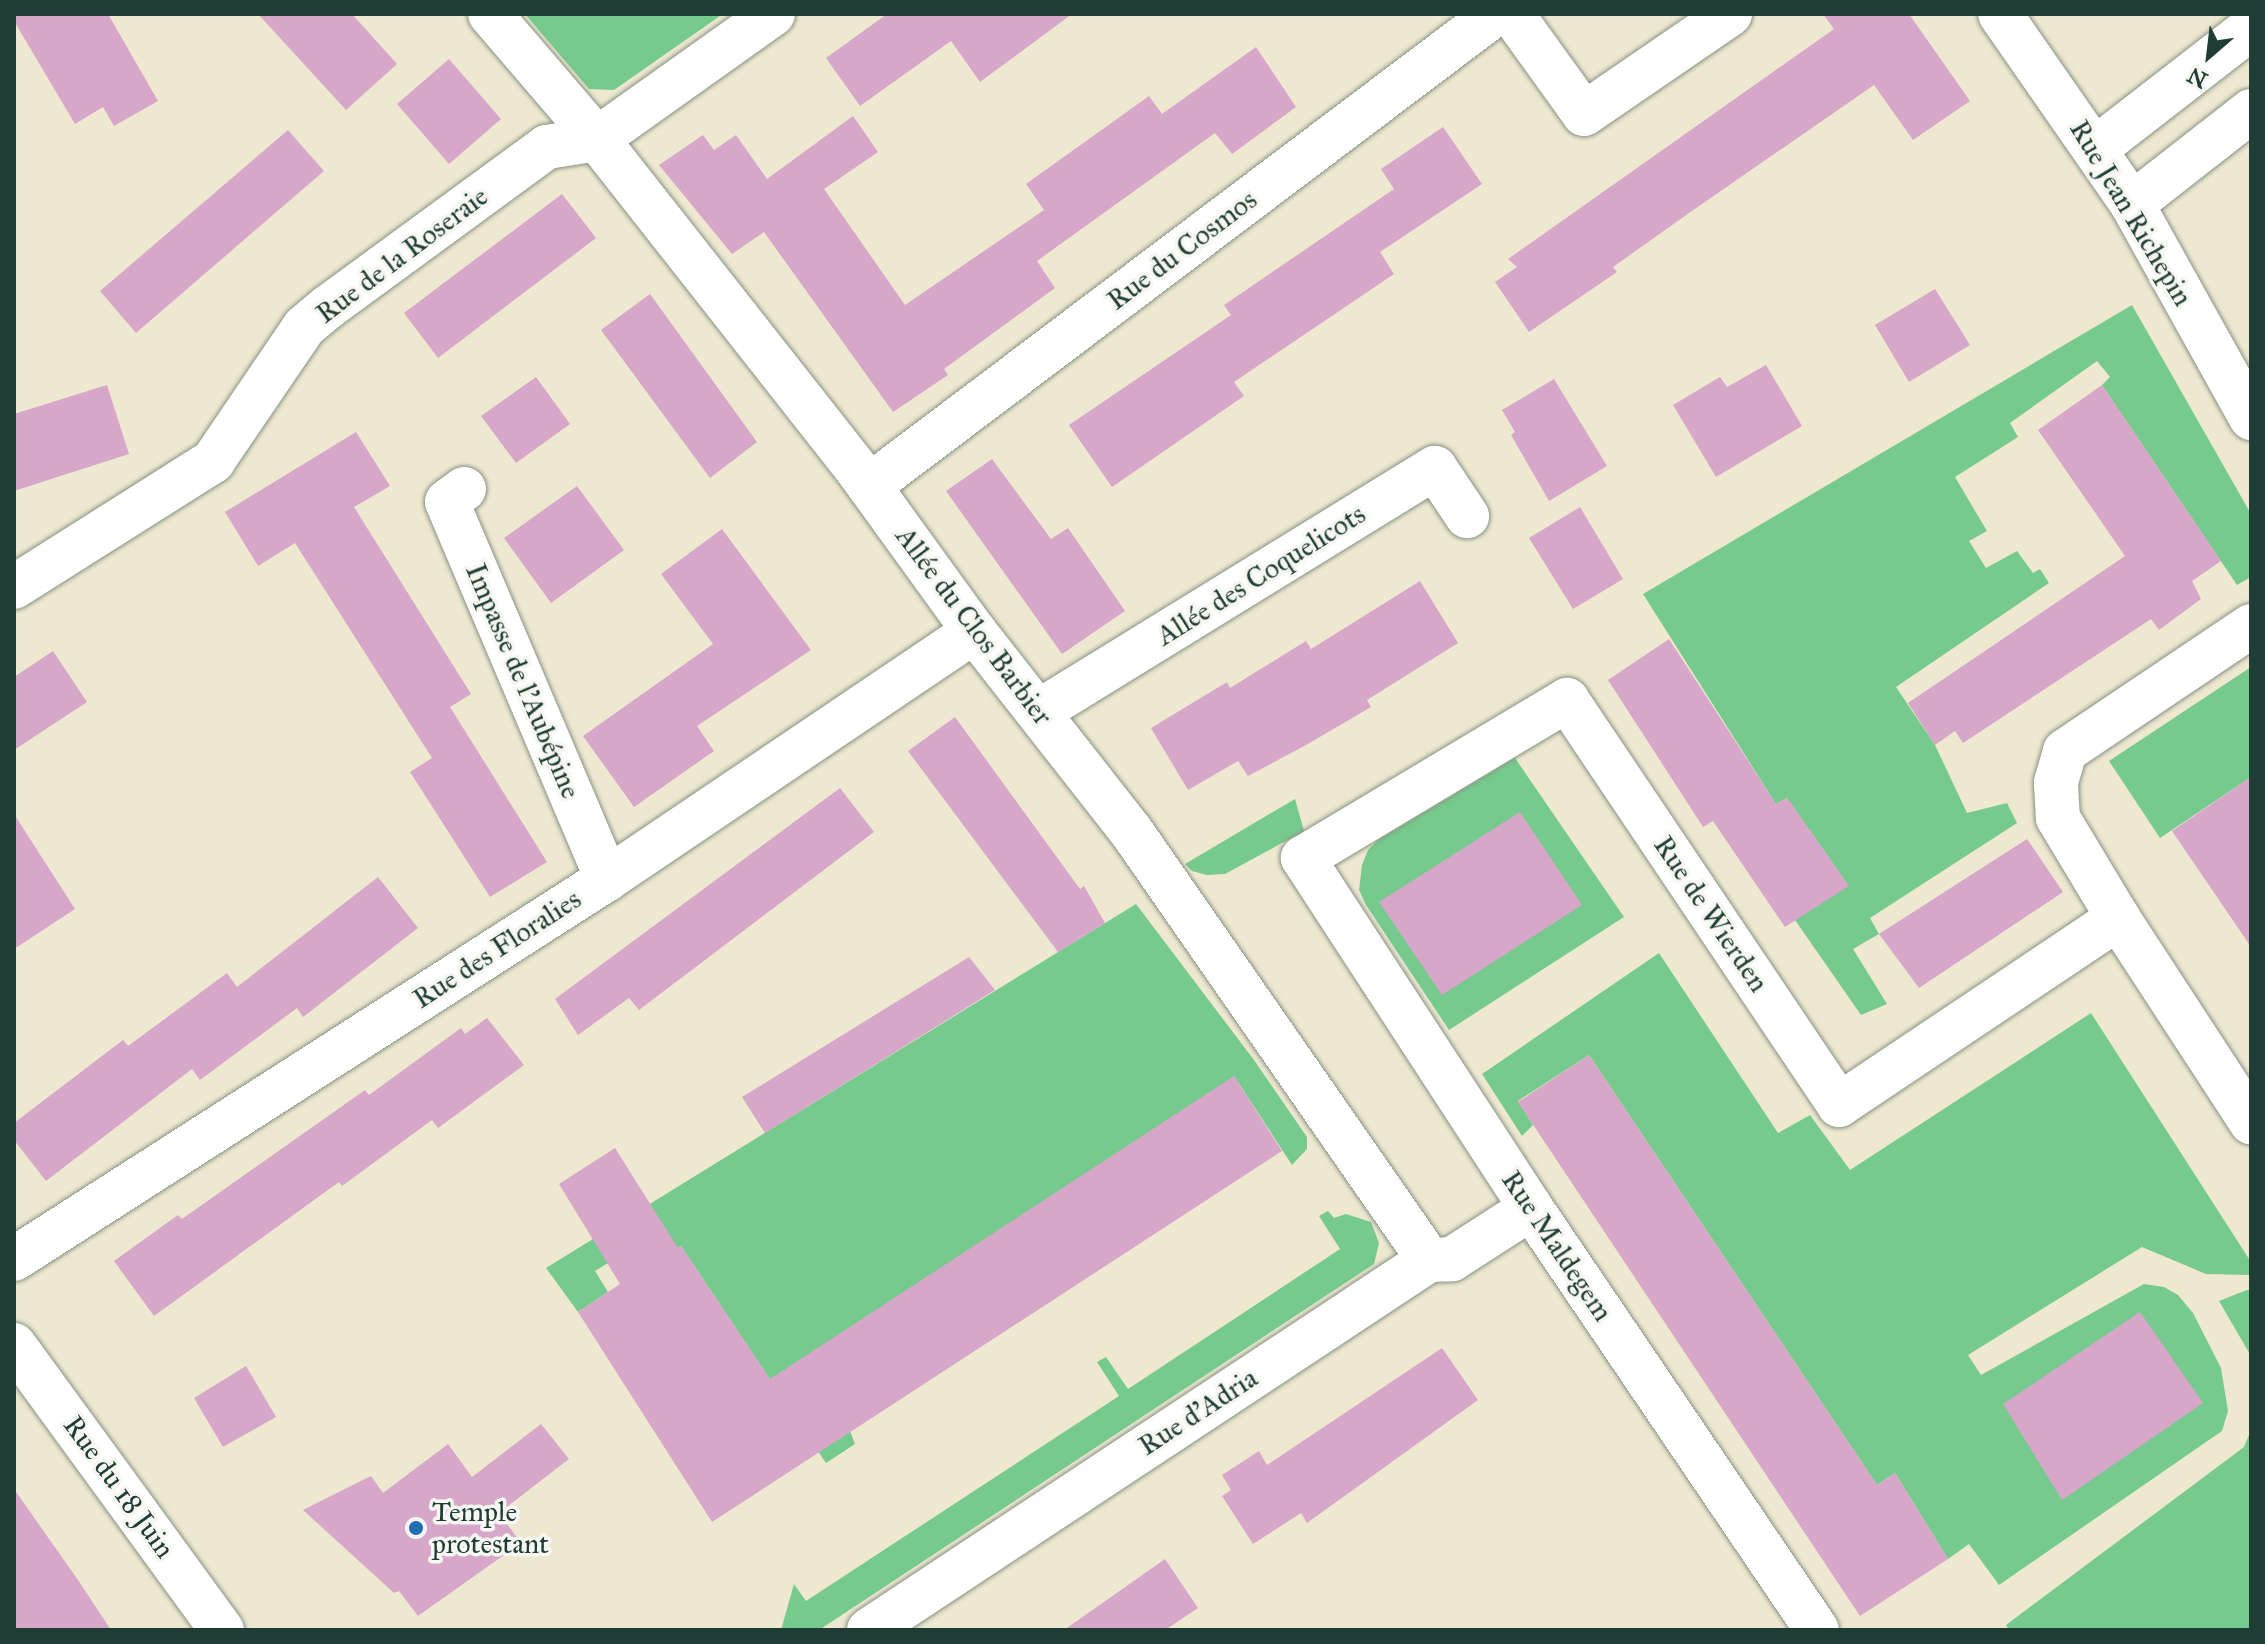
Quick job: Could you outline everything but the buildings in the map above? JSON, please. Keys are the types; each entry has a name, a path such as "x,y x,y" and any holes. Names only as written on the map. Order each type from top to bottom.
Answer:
{"street":[{"name":"Allée du Clos Barbier","path":"490,14 597,139 869,486 974,631 1148,856 1429,1260"},
{"path":"597,139 773,14"},
{"name":"Rue du Cosmos","path":"869,486 1495,14"},
{"path":"1512,14 1584,114 1730,14"},
{"name":"Rue Jean Richepin","path":"2000,14 2132,204 2251,418"},
{"path":"2095,149 2251,28"},
{"path":"2132,204 2251,111"},
{"name":"Rue de la Roseraie","path":"14,587 213,461 304,327 328,307 547,147 597,139"},
{"name":"Allée des Coquelicots","path":"1038,712 1435,468 1467,516"},
{"name":"Impasse de l'Aubépine","path":"464,489 447,502 607,879"},
{"path":"2251,626 2065,751 2056,783 2058,818 2118,918 2251,1122"},
{"name":"Rue des Floralies","path":"14,1259 607,879 974,631"},
{"name":"Rue de Wierden","path":"1303,858 1567,700 1839,1105 2118,918"},
{"name":"Rue Maldegem","path":"1303,858 1531,1208 1817,1630"},
{"name":"Rue d'Adria","path":"869,1630 1429,1260 1452,1259 1531,1208"},
{"name":"Rue du 18 Juin","path":"14,1345 222,1630"}],"green space":[{"path":"525,14 720,16 614,90 589,89"},
{"path":"2132,305 2251,514 2251,577 2237,585 2102,385 2110,377 2097,361 2010,423 2018,437 1955,477 1987,531 1969,541 1986,568 2017,551 2033,573 2040,569 2049,583 1896,687 1935,745 1967,813 2007,803 2017,823 1870,918 1879,934 1853,949 1887,1004 1861,1015 1795,920 1848,885 1787,798 1776,804 1643,594"},
{"path":"2251,667 2251,777 2160,838 2109,761"},
{"path":"1515,758 1624,917 1449,1030 1366,905 1359,890 1362,865 1368,850 1378,840"},
{"path":"1295,799 1304,831 1225,874 1207,875 1192,871 1185,864"},
{"path":"1136,904 1254,1060 1307,1137 1307,1149 1292,1165 1234,1076 850,1431 855,1444 826,1463 681,1246 648,1267 634,1247 595,1271 608,1292 578,1312 546,1268"},
{"path":"1659,953 1778,1133 1810,1115 1850,1170 2091,1013 2251,1262 2251,1275 2206,1274 2142,1247 1968,1355 1981,1375 2144,1284 2164,1287 2178,1295 2193,1313 2221,1368 2228,1411 2222,1431 1999,1585 1969,1544 1948,1559 1895,1473 1877,1485 1589,1055 1518,1101 1533,1125 1522,1136 1482,1074"},
{"path":"1328,1211 1334,1218 1346,1214 1371,1222 1379,1243 1374,1264 819,1630 781,1630 794,1584 806,1601 1119,1396 1097,1362 1106,1357 1128,1389 1340,1249 1319,1216"},
{"path":"2251,1290 2251,1356 2219,1301"},
{"path":"2251,1430 2251,1630 2009,1630 2006,1625 2244,1447"}],"place":[{"name":"Temple protestant","path":"416,1528"}]}
